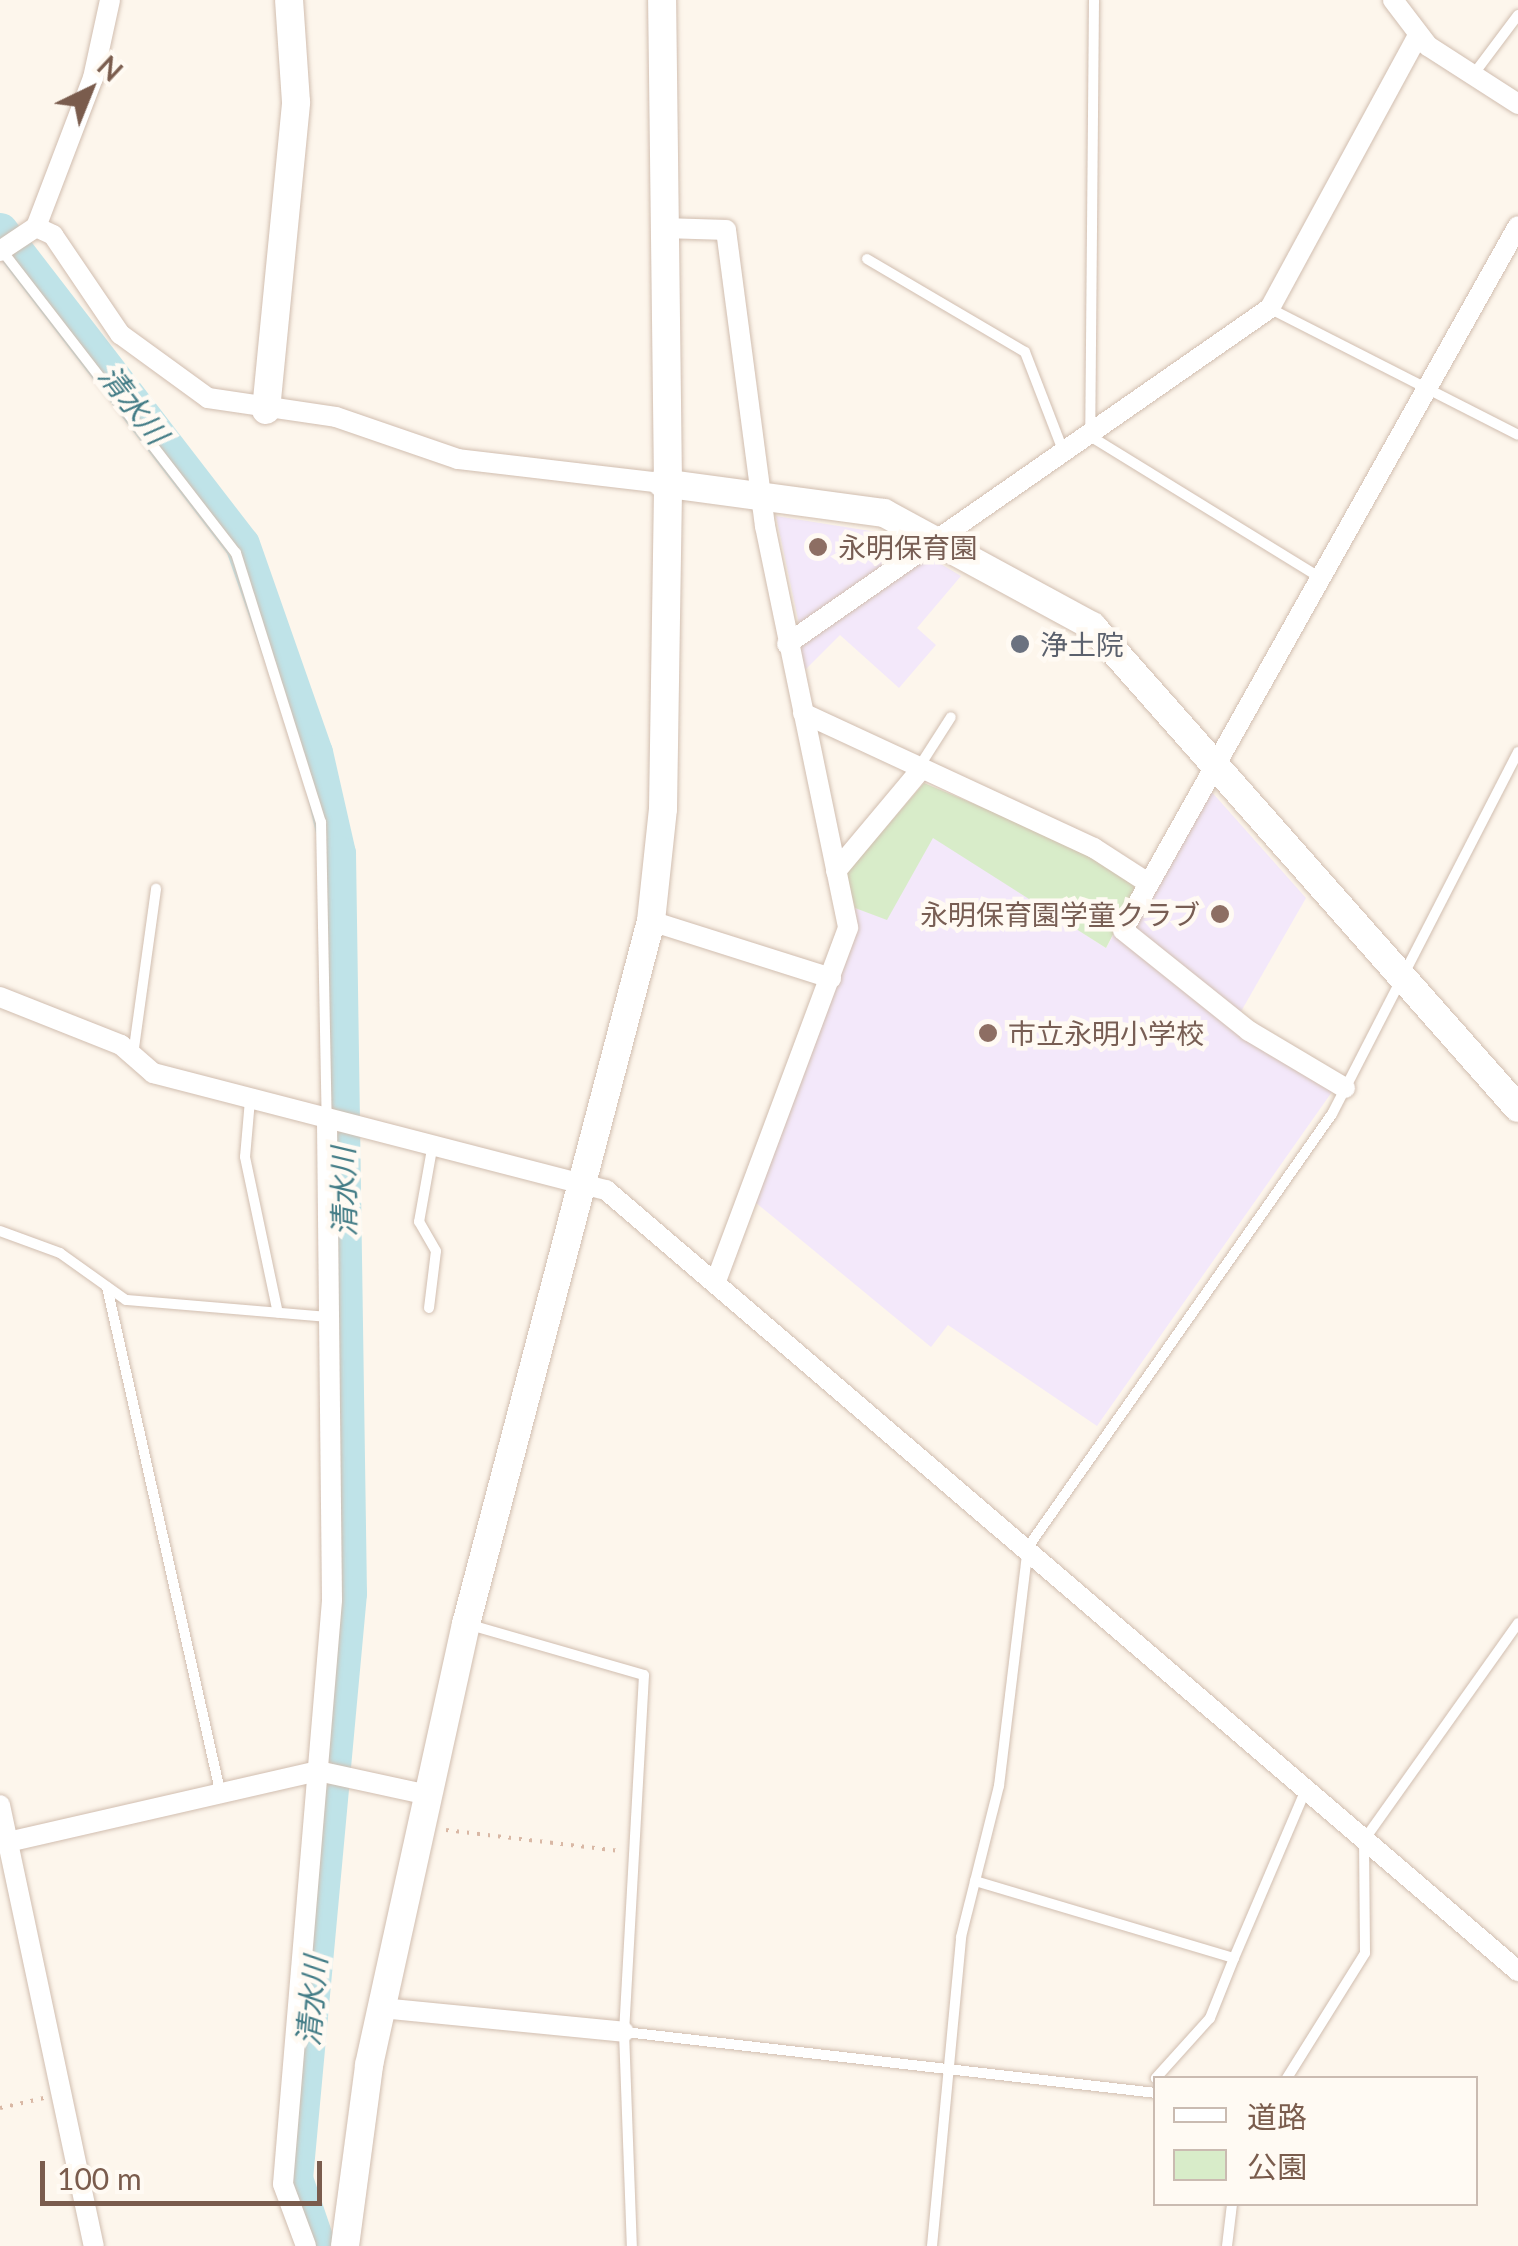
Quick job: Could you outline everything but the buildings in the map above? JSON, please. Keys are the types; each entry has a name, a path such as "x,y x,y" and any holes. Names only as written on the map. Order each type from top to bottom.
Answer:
{"street":[{"path":"0,249 36,226 93,78 110,0"},
{"path":"266,410 296,102 288,0"},
{"path":"345,2246 381,2008 466,1624 651,921 663,809 662,0"},
{"path":"1394,0 1417,36 1518,104"},
{"path":"787,644 1270,308 1417,36"},
{"path":"36,226 53,235 105,317 148,360 208,398 266,410 336,417 458,459 762,491 884,514 1092,626 1518,1108"},
{"path":"1346,1088 1248,1031 1124,930 1518,226"},
{"path":"665,228 726,230 787,644 848,928 716,1283"},
{"path":"803,712 918,773 1094,848 1148,883"},
{"path":"836,871 918,773"},
{"path":"651,921 831,978"},
{"path":"0,997 133,1056 153,1072 432,1149 584,1180 716,1283 1028,1547 1518,1971"},
{"path":"306,2246 283,2184 332,1600 326,1122"},
{"path":"8,1842 318,1771 428,1795"},
{"path":"0,1806 94,2246"},
{"path":"381,2008 624,2032"}],"lane":[{"path":"1094,0 1090,436 1322,578"},
{"path":"1473,75 1518,15"},
{"path":"0,249 236,553 321,822 326,1122"},
{"path":"867,260 1025,352 1064,454"},
{"path":"1270,308 1518,434"},
{"path":"918,773 951,717"},
{"path":"932,2246 948,2067 976,1881 999,1786 1028,1547 1346,1088 1518,752"},
{"path":"133,1056 156,888"},
{"path":"250,1100 245,1157 278,1313"},
{"path":"429,1308 436,1251 419,1222 432,1149"},
{"path":"0,1232 60,1253 126,1300 329,1317"},
{"path":"106,1287 220,1791"},
{"path":"1287,2076 1365,1952 1364,1840 1518,1623"},
{"path":"466,1624 644,1675 624,2032 632,2246"},
{"path":"1159,2076 1210,2018 1306,1789"},
{"path":"976,1881 1234,1958"},
{"path":"624,2032 1150,2092"},
{"path":"1228,2246 1232,2206"}],"path":[{"path":"421,1828 634,1853"},
{"path":"0,2108 59,2095"}],"shaded area":[{"path":"776,516 883,533 903,552 799,624"},
{"path":"926,555 961,576 917,628 936,645 899,688 840,635 803,672 796,648"},
{"name":"永明保育園学童クラブ","path":"1210,790 1306,898 1239,1015 1133,930"},
{"path":"933,837 1106,948 1115,932 1334,1089 1097,1426 948,1325 931,1347 755,1202 855,938 855,908 887,919"}],"green space":[{"path":"924,783 1087,851 1139,884 1106,948 933,838 887,920 855,908 846,874"}],"waterway":[{"name":"清水川","path":"0,230 242,544 315,752 338,853 349,1593 295,2178 318,2246"}],"place":[{"name":"永明保育園","path":"818,547"},
{"name":"浄土院","path":"1020,644"},
{"name":"永明保育園学童クラブ","path":"1220,914"},
{"name":"市立永明小学校","path":"988,1033"}]}
